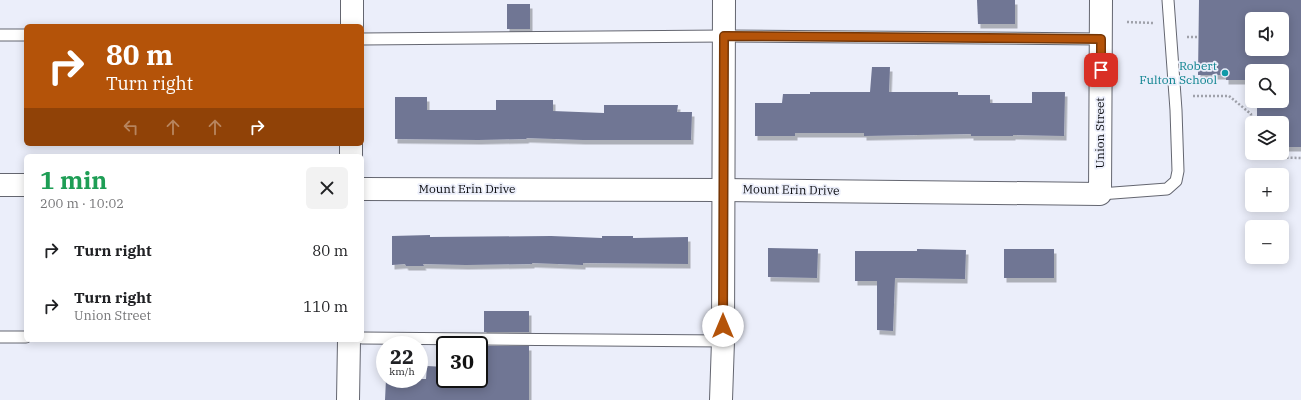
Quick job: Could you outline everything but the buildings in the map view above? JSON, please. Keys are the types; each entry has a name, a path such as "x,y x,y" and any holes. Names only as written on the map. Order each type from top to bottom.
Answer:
{"street":[{"path":"352,0 352,24"},
{"path":"721,400 723,341 724,0"},
{"name":"Union Street","path":"1100,194 1101,0"},
{"path":"0,185 24,185"},
{"name":"Mount Erin Drive","path":"364,189 723,190 1100,194"},
{"path":"348,400 349,342"}],"lane":[{"path":"1100,194 1167,189 1176,181 1178,170 1176,110 1168,0"},
{"path":"0,35 24,35"},
{"path":"364,39 724,36 1101,39"},
{"path":"0,337 24,337"},
{"path":"364,338 723,341"}],"path":[{"path":"1127,22 1158,23"},
{"path":"1185,37 1199,37"},
{"path":"1192,96 1229,96 1251,114 1250,157 1301,158"}],"place":[{"name":"Robert Fulton School","path":"1225,73"}],"route":[{"path":"723,326 724,36 1101,39 1101,70"}]}
